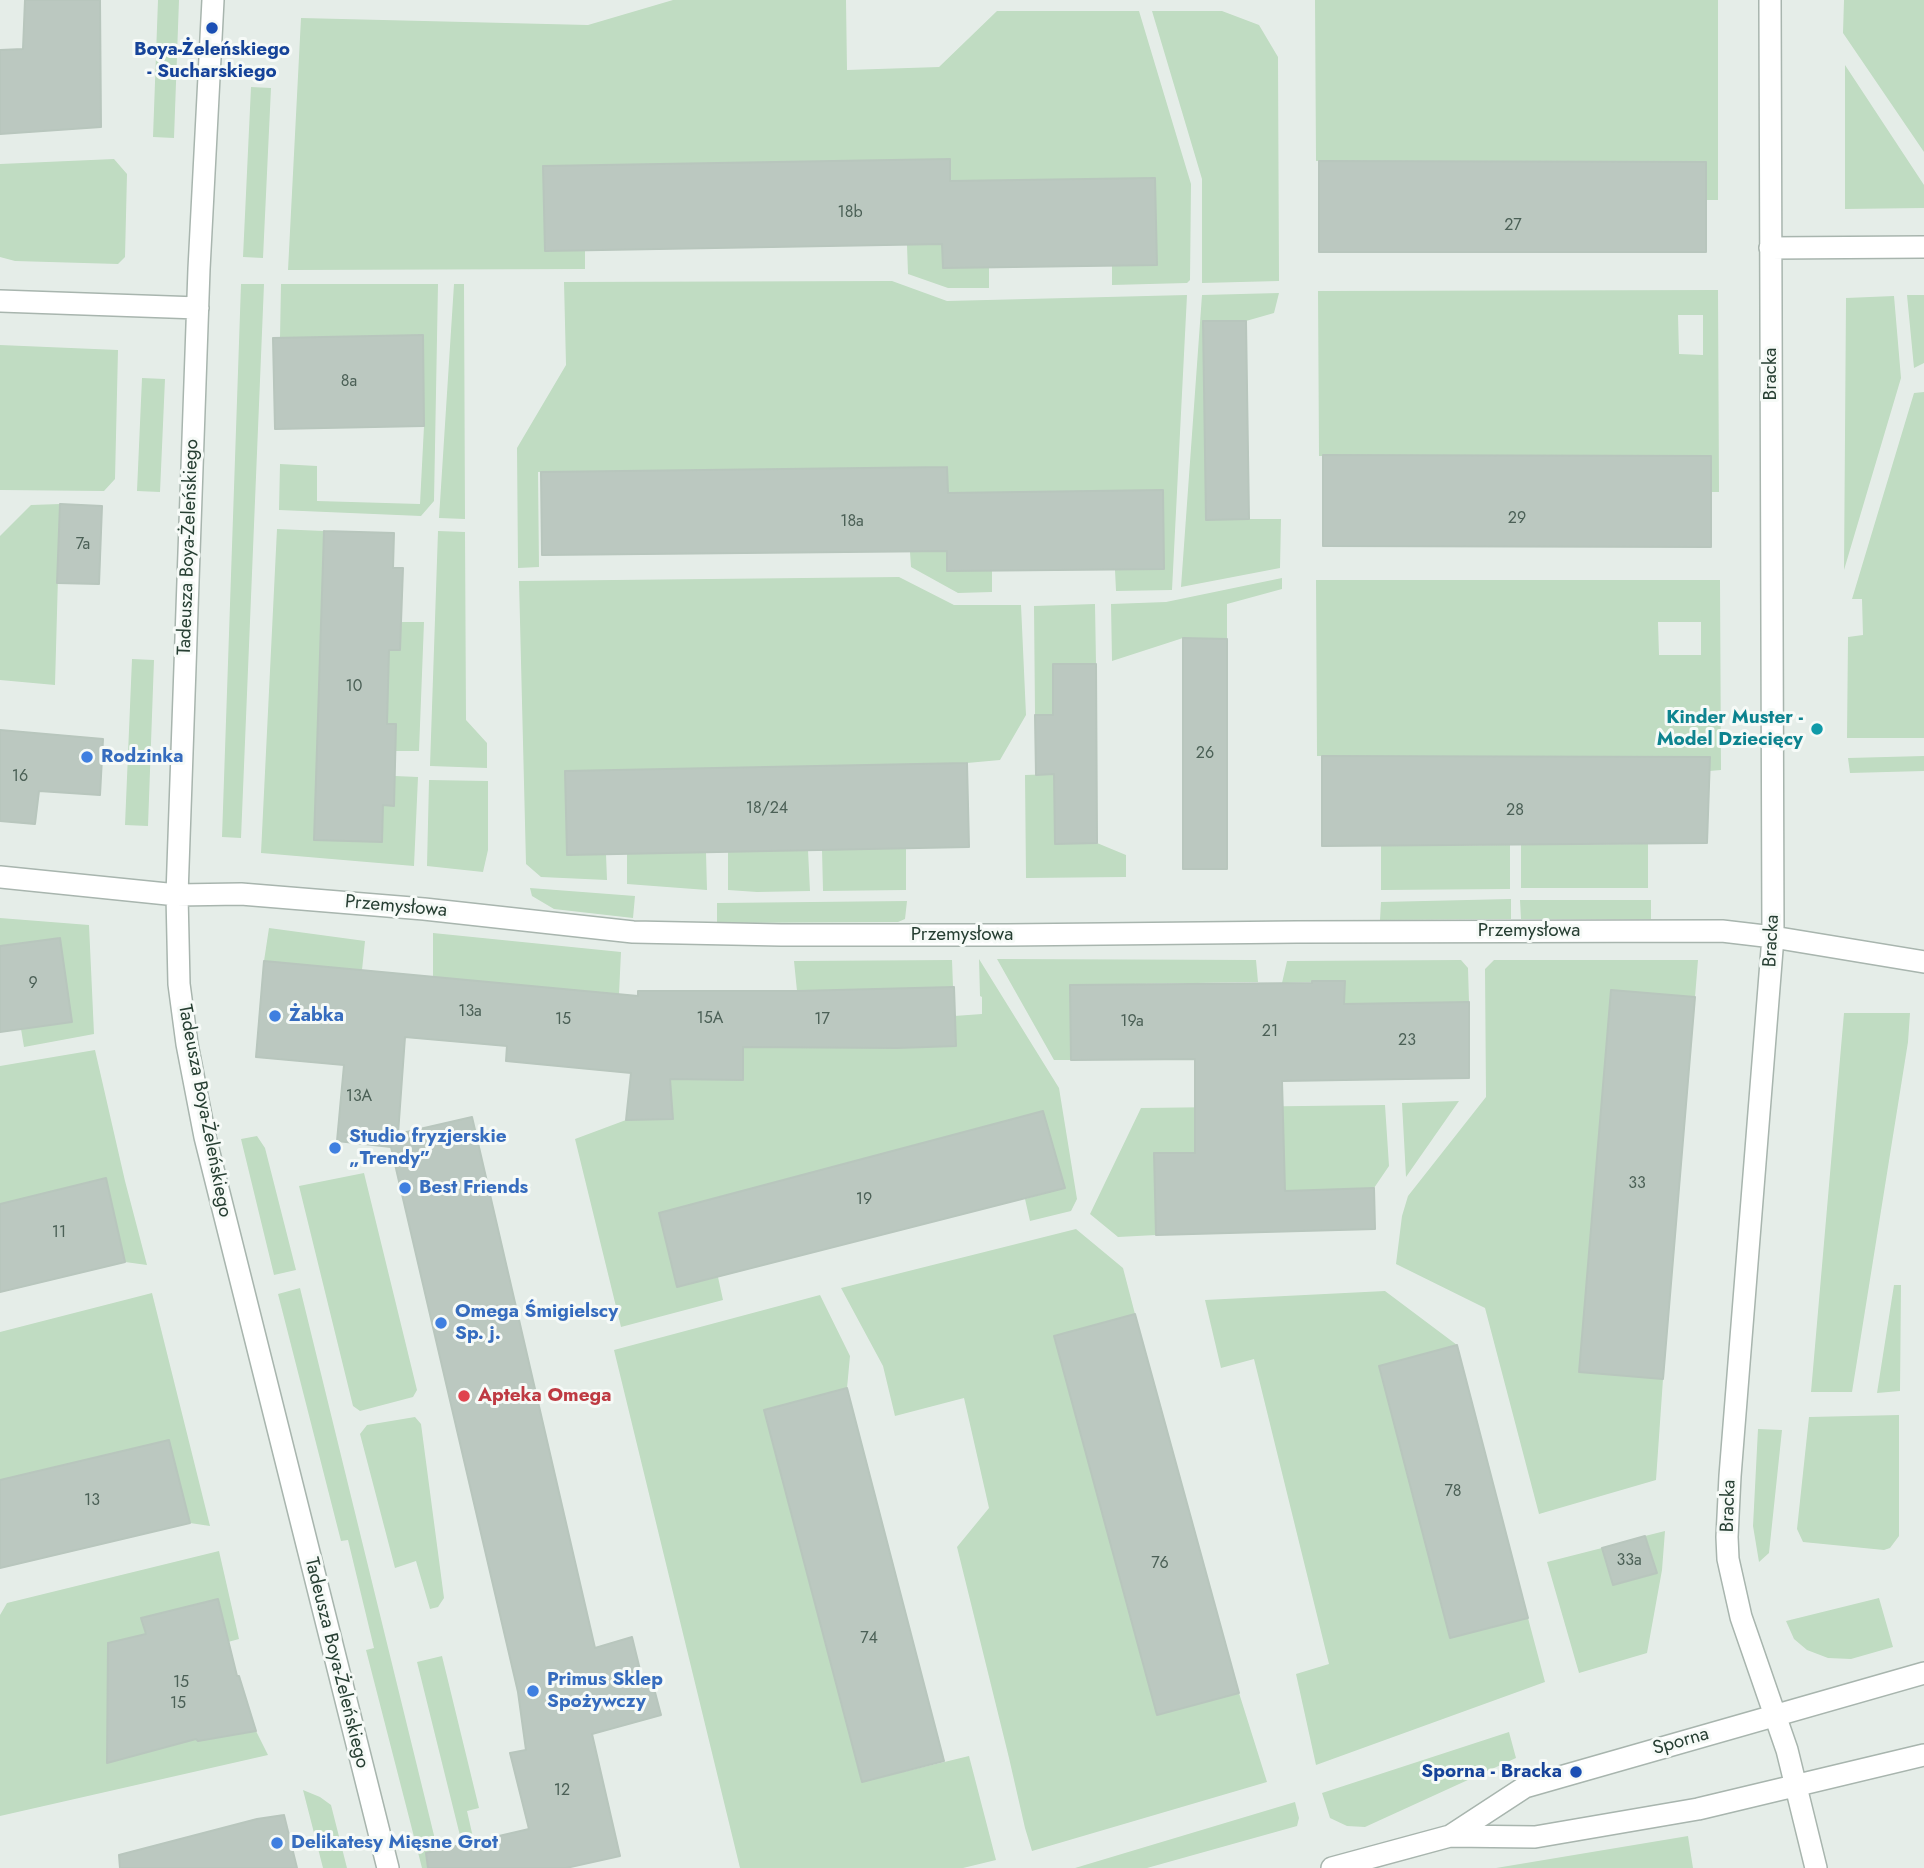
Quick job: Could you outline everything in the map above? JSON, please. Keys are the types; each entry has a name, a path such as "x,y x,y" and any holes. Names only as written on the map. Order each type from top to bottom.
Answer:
{"street":[{"name":"Tadeusza Boya-Żeleńskiego","path":"213,0 198,308 177,895 179,984 187,1044 205,1138 388,1868"},
{"name":"Bracka","path":"1769,0 1773,936 1727,1537 1728,1559 1741,1617 1796,1785 1816,1868"},
{"path":"1770,248 1924,247"},
{"path":"0,301 198,308"},
{"name":"Przemysłowa","path":"0,877 177,895 241,894 424,909 633,932 1007,935 1722,931 1773,936 1924,962"},
{"name":"Sporna","path":"1450,1836 1525,1787 1924,1672"},
{"name":"Sporna","path":"1332,1868 1450,1836 1535,1837 1698,1809 1924,1755"}],"green space":[{"path":"158,0 179,0 174,138 153,137"},
{"path":"673,0 846,0 847,70 939,67 997,11 1139,11 1191,184 1190,280 1187,283 1112,285 1112,266 1157,265 1155,178 950,181 949,159 543,166 545,251 585,250 585,269 288,270 301,18 588,25"},
{"path":"1315,0 1718,0 1718,200 1706,200 1706,162 1316,161"},
{"path":"1844,0 1924,0 1924,152 1843,33"},
{"path":"1152,11 1222,11 1259,25 1278,57 1279,281 1202,283 1202,179"},
{"path":"1845,65 1924,185 1924,208 1845,209"},
{"path":"251,87 271,88 263,258 243,257"},
{"path":"114,159 127,174 125,257 118,264 15,261 0,257 0,164"},
{"path":"942,244 943,268 989,268 989,288 948,288 908,274 907,245"},
{"path":"892,281 947,301 1187,295 1172,590 1116,591 1115,570 1164,569 1163,490 948,493 947,467 538,472 539,567 518,568 517,448 566,365 564,282"},
{"path":"241,284 264,284 241,838 222,837"},
{"path":"281,284 438,284 434,501 421,516 279,510 280,464 317,466 317,501 420,504 424,426 422,335 280,338"},
{"path":"454,284 464,284 465,519 439,518"},
{"path":"1718,290 1719,492 1711,492 1710,456 1319,456 1318,291","holes":["1678,315 1703,315 1703,355 1679,354"]},
{"path":"1279,293 1274,313 1246,321 1203,322 1206,519 1281,519 1280,568 1181,587 1202,295"},
{"path":"1907,295 1924,295 1924,363 1914,368"},
{"path":"1894,296 1901,378 1844,570 1846,298"},
{"path":"0,345 118,350 115,479 104,491 0,490"},
{"path":"142,378 165,379 160,492 137,491"},
{"path":"1924,392 1924,738 1847,738 1848,637 1863,635 1862,599 1852,599 1914,393"},
{"path":"60,504 55,685 0,680 0,536 31,505"},
{"path":"277,529 324,531 314,840 381,842 383,805 394,806 395,776 418,777 414,866 261,853"},
{"path":"438,531 465,532 466,720 487,743 487,768 430,766"},
{"path":"947,551 947,571 992,571 992,592 958,593 911,567 910,552"},
{"path":"899,577 954,605 1021,605 1026,715 1000,760 967,763 565,771 567,854 606,854 607,880 541,877 526,864 519,581"},
{"path":"1282,578 1282,589 1227,604 1227,639 1183,638 1112,661 1111,604 1166,602"},
{"path":"1316,580 1720,580 1721,770 1709,771 1709,757 1317,756","holes":["1658,622 1701,622 1701,655 1659,655"]},
{"path":"1095,604 1096,664 1053,664 1053,715 1035,715 1034,606"},
{"path":"401,622 424,622 419,751 395,751 396,724 387,724 389,650 400,650"},
{"path":"132,659 154,660 148,826 125,825"},
{"path":"1924,756 1924,771 1850,773 1848,758"},
{"path":"1054,774 1055,843 1097,843 1126,855 1126,877 1026,878 1025,775"},
{"path":"429,780 488,781 488,850 483,872 427,866"},
{"path":"1648,844 1648,888 1521,888 1521,845"},
{"path":"1510,845 1510,889 1381,890 1381,846"},
{"path":"906,848 906,890 823,891 822,849"},
{"path":"808,850 810,891 728,890 728,851"},
{"path":"706,852 707,890 627,884 627,854"},
{"path":"530,888 635,896 633,918 554,909 532,896"},
{"path":"1511,899 1511,919 1380,920 1381,902"},
{"path":"1520,900 1651,900 1651,919 1521,919"},
{"path":"907,901 905,919 898,922 717,923 717,903"},
{"path":"0,918 89,925 94,1034 24,1047 21,1029 72,1022 60,938 0,946"},
{"path":"269,928 365,941 362,970 264,961"},
{"path":"433,933 621,952 619,994 433,977"},
{"path":"979,959 1059,1088 1077,1199 1071,1211 1030,1221 1025,1199 1065,1188 1043,1111 660,1213 677,1287 718,1277 723,1300 621,1327 575,1139 626,1120 654,1052 743,1080 743,1047 955,1046 954,1016 982,1014"},
{"path":"997,959 1256,960 1258,982 1071,985 1071,1060 1054,1060"},
{"path":"952,960 953,987 797,991 794,961"},
{"path":"1461,960 1468,968 1469,1002 1344,1004 1345,981 1282,983 1287,961"},
{"path":"1494,960 1698,960 1695,997 1611,990 1663,1379 1656,1480 1539,1514 1485,1308 1396,1264 1402,1216 1408,1196 1486,1097 1485,969"},
{"path":"1844,1013 1910,1013 1908,1042 1852,1392 1811,1392"},
{"path":"95,1050 147,1265 125,1262 106,1178 0,1204 0,1066"},
{"path":"1459,1101 1406,1177 1402,1103"},
{"path":"1385,1105 1389,1166 1374,1188 1285,1191 1283,1151 1154,1153 1156,1235 1118,1237 1090,1214 1141,1108"},
{"path":"257,1136 265,1148 296,1270 274,1275 241,1139"},
{"path":"364,1173 417,1390 413,1397 360,1411 353,1406 299,1186"},
{"path":"1076,1229 1123,1268 1135,1314 1054,1336 1157,1714 1239,1693 1267,1782 1032,1851 957,1547 989,1508 964,1398 895,1416 883,1366 841,1288"},
{"path":"1894,1285 1901,1285 1900,1391 1877,1393"},
{"path":"300,1288 442,1868 422,1868 366,1650 374,1648 348,1540 341,1541 278,1294"},
{"path":"1385,1291 1457,1345 1379,1367 1450,1638 1528,1618 1545,1682 1316,1765 1296,1674 1329,1664 1254,1359 1221,1368 1205,1300"},
{"path":"152,1293 210,1526 190,1523 169,1440 0,1480 0,1332"},
{"path":"820,1295 850,1356 847,1388 764,1410 862,1782 969,1756 996,1860 963,1868 740,1868 614,1350"},
{"path":"1899,1415 1899,1536 1890,1548 1884,1550 1803,1542 1797,1529 1809,1417"},
{"path":"415,1417 421,1424 444,1598 438,1607 430,1609 416,1561 395,1568 360,1434 367,1425"},
{"path":"1758,1429 1782,1430 1769,1553 1759,1562 1753,1526"},
{"path":"1665,1531 1662,1570 1647,1653 1579,1673 1547,1562 1602,1548 1613,1585 1656,1573 1645,1536"},
{"path":"219,1551 239,1639 228,1642 218,1599 141,1618 146,1634 108,1647 107,1762 196,1739 198,1741 256,1731 268,1755 0,1816 0,1615 7,1603"},
{"path":"1879,1598 1893,1647 1851,1659 1828,1658 1807,1650 1794,1639 1786,1621"},
{"path":"442,1656 479,1808 467,1811 480,1868 468,1868 417,1662"},
{"path":"1509,1732 1516,1758 1365,1827 1347,1826 1330,1818 1322,1793"},
{"path":"303,1790 331,1805 347,1868 323,1868"},
{"path":"1295,1802 1299,1818 1297,1826 1147,1868 1075,1868"},
{"path":"1688,1836 1693,1868 1496,1868"}],"building":[{"path":"25,0 100,0 101,127 0,134 0,50 23,49"},
{"path":"950,159 950,181 1155,178 1157,265 943,268 942,244 545,251 543,166"},
{"path":"1319,161 1706,162 1706,252 1319,252"},
{"path":"1203,321 1246,321 1249,519 1206,520"},
{"path":"423,335 424,426 275,429 273,338"},
{"path":"1323,455 1711,456 1711,547 1323,546"},
{"path":"947,467 948,493 1163,490 1164,569 947,571 947,551 542,555 541,472"},
{"path":"60,504 102,506 99,584 57,583"},
{"path":"324,531 394,533 393,568 403,568 400,650 389,650 387,724 396,724 394,806 383,805 382,842 314,840"},
{"path":"1183,638 1227,639 1227,869 1183,869"},
{"path":"1053,664 1096,664 1097,843 1055,844 1054,774 1036,775 1035,715 1053,715"},
{"path":"0,730 103,739 100,795 39,791 35,824 0,821"},
{"path":"1322,756 1710,757 1707,843 1322,846"},
{"path":"967,763 969,847 567,855 565,771"},
{"path":"60,938 72,1022 0,1032 0,946"},
{"path":"264,961 638,996 638,991 954,987 956,1046 743,1047 743,1080 670,1079 673,1119 626,1120 631,1073 506,1061 507,1046 405,1037 398,1134 472,1117 595,1648 632,1637 642,1678 651,1677 661,1715 592,1734 620,1856 566,1868 428,1868 426,1853 529,1829 510,1753 526,1750 518,1692 391,1147 337,1141 344,1065 256,1057"},
{"path":"1345,981 1344,1004 1469,1002 1469,1078 1282,1081 1285,1191 1374,1188 1375,1229 1156,1235 1154,1153 1195,1153 1195,1059 1071,1060 1070,985"},
{"path":"1611,990 1695,997 1663,1379 1579,1372"},
{"path":"1043,1111 1065,1188 677,1287 659,1213"},
{"path":"106,1178 125,1262 0,1292 0,1204"},
{"path":"1135,1314 1239,1693 1157,1715 1054,1336"},
{"path":"1457,1345 1528,1618 1450,1638 1379,1366"},
{"path":"847,1388 944,1761 862,1782 764,1410"},
{"path":"169,1440 190,1523 0,1568 0,1480"},
{"path":"1645,1536 1657,1573 1613,1585 1602,1548"},
{"path":"218,1599 237,1676 256,1731 198,1741 196,1739 107,1763 108,1643 146,1634 141,1618"},
{"path":"284,1815 297,1868 120,1868 119,1855 257,1819"}],"place":[{"name":"Boya-Żeleńskiego - Sucharskiego","path":"212,28"},
{"name":"Kinder Muster - Model Dziecięcy","path":"1817,729"},
{"name":"Rodzinka","path":"87,757"},
{"name":"Żabka","path":"275,1016"},
{"name":"Studio fryzjerskie „Trendy”","path":"335,1148"},
{"name":"Best Friends","path":"405,1188"},
{"name":"Omega Śmigielscy Sp. j.","path":"441,1323"},
{"name":"Apteka Omega","path":"464,1396"},
{"name":"Primus Sklep Spożywczy","path":"533,1691"},
{"name":"Sporna - Bracka","path":"1576,1772"},
{"name":"Delikatesy Mięsne Grot","path":"277,1843"}]}
